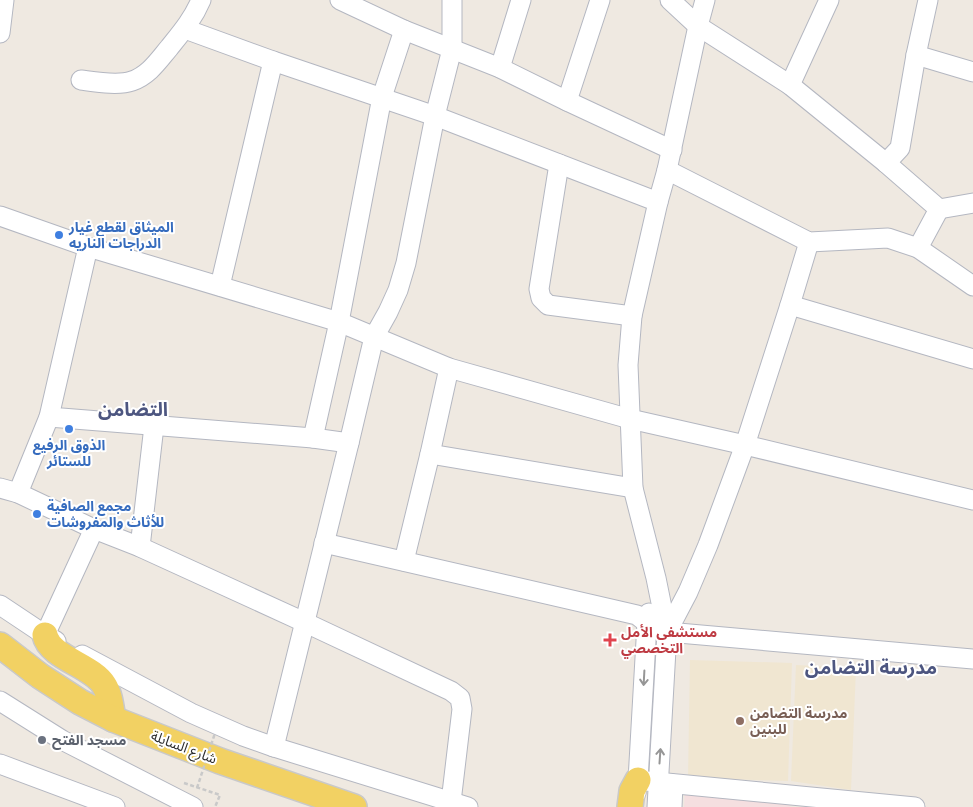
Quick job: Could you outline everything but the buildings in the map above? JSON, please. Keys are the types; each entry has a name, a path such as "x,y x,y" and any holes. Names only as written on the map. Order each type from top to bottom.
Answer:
{"main road":[{"path":"45,635 49,645 56,651 99,678 107,692 113,719"},
{"name":"شارع السايلة","path":"0,646 40,676 80,702 113,719 220,761 354,807"}],"street":[{"path":"0,33 4,0"},
{"path":"82,80 110,83 131,82 146,74 156,65 185,29 201,0"},
{"path":"340,0 404,30 500,68 672,150"},
{"path":"274,747 374,337 398,290 406,264 435,116 452,49 452,0"},
{"path":"500,68 521,0"},
{"path":"567,101 600,0"},
{"path":"670,0 698,26 790,85 939,209"},
{"path":"645,793 667,632 656,578 633,488 628,365 632,316 672,150 705,0"},
{"path":"790,85 829,0"},
{"path":"886,163 900,148 916,54 928,0"},
{"path":"185,29 435,116 658,202"},
{"path":"313,438 339,322 382,97 404,30"},
{"path":"916,54 973,72"},
{"path":"220,286 273,61"},
{"path":"559,164 539,290 541,298 548,305 632,316"},
{"path":"667,170 809,242 888,238 918,248 973,286"},
{"path":"939,209 973,203"},
{"path":"918,248 939,209"},
{"path":"0,216 88,247 339,322 449,368 630,420 745,445 973,500"},
{"path":"667,632 688,592 708,545 745,445 809,242"},
{"path":"18,494 49,417 88,247"},
{"path":"790,305 973,359"},
{"path":"404,562 449,368"},
{"path":"49,417 313,438 349,443"},
{"path":"140,547 154,426"},
{"path":"430,454 633,488"},
{"path":"0,488 140,547 451,691 460,698 462,709 459,805 243,736 191,713 45,635 0,605"},
{"path":"45,635 94,529"},
{"path":"324,543 637,616 667,632 973,659"},
{"path":"645,793 647,623 656,578"},
{"path":"3,710 193,807"},
{"path":"0,764 115,807"},
{"path":"645,793 662,806"},
{"path":"645,793 916,807"}],"path":[{"path":"198,788 215,733"},
{"path":"182,783 220,795 215,807"}],"shaded area":[{"name":"مدرسة التضامن للبنين","path":"690,660 792,663 788,781 688,778"},
{"path":"796,665 856,668 851,790 791,781"},
{"path":"685,791 791,802 790,807 684,807"}],"place":[{"name":"الميثاق لقطع غيار الدراجات الناريه","path":"59,235"},
{"name":"الذوق الرفيع للستائر","path":"69,429"},
{"name":"مجمع الصافية للأثاث والمفروشات","path":"37,514"},
{"name":"مستشفى الأمل التخصصي","path":"610,640"},
{"name":"مدرسة التضامن للبنين","path":"740,721"},
{"name":"مسجد الفتح","path":"42,740"}],"district":[{"name":"التضامن","path":"133,409"},
{"name":"مدرسة التضامن","path":"871,667"}]}
